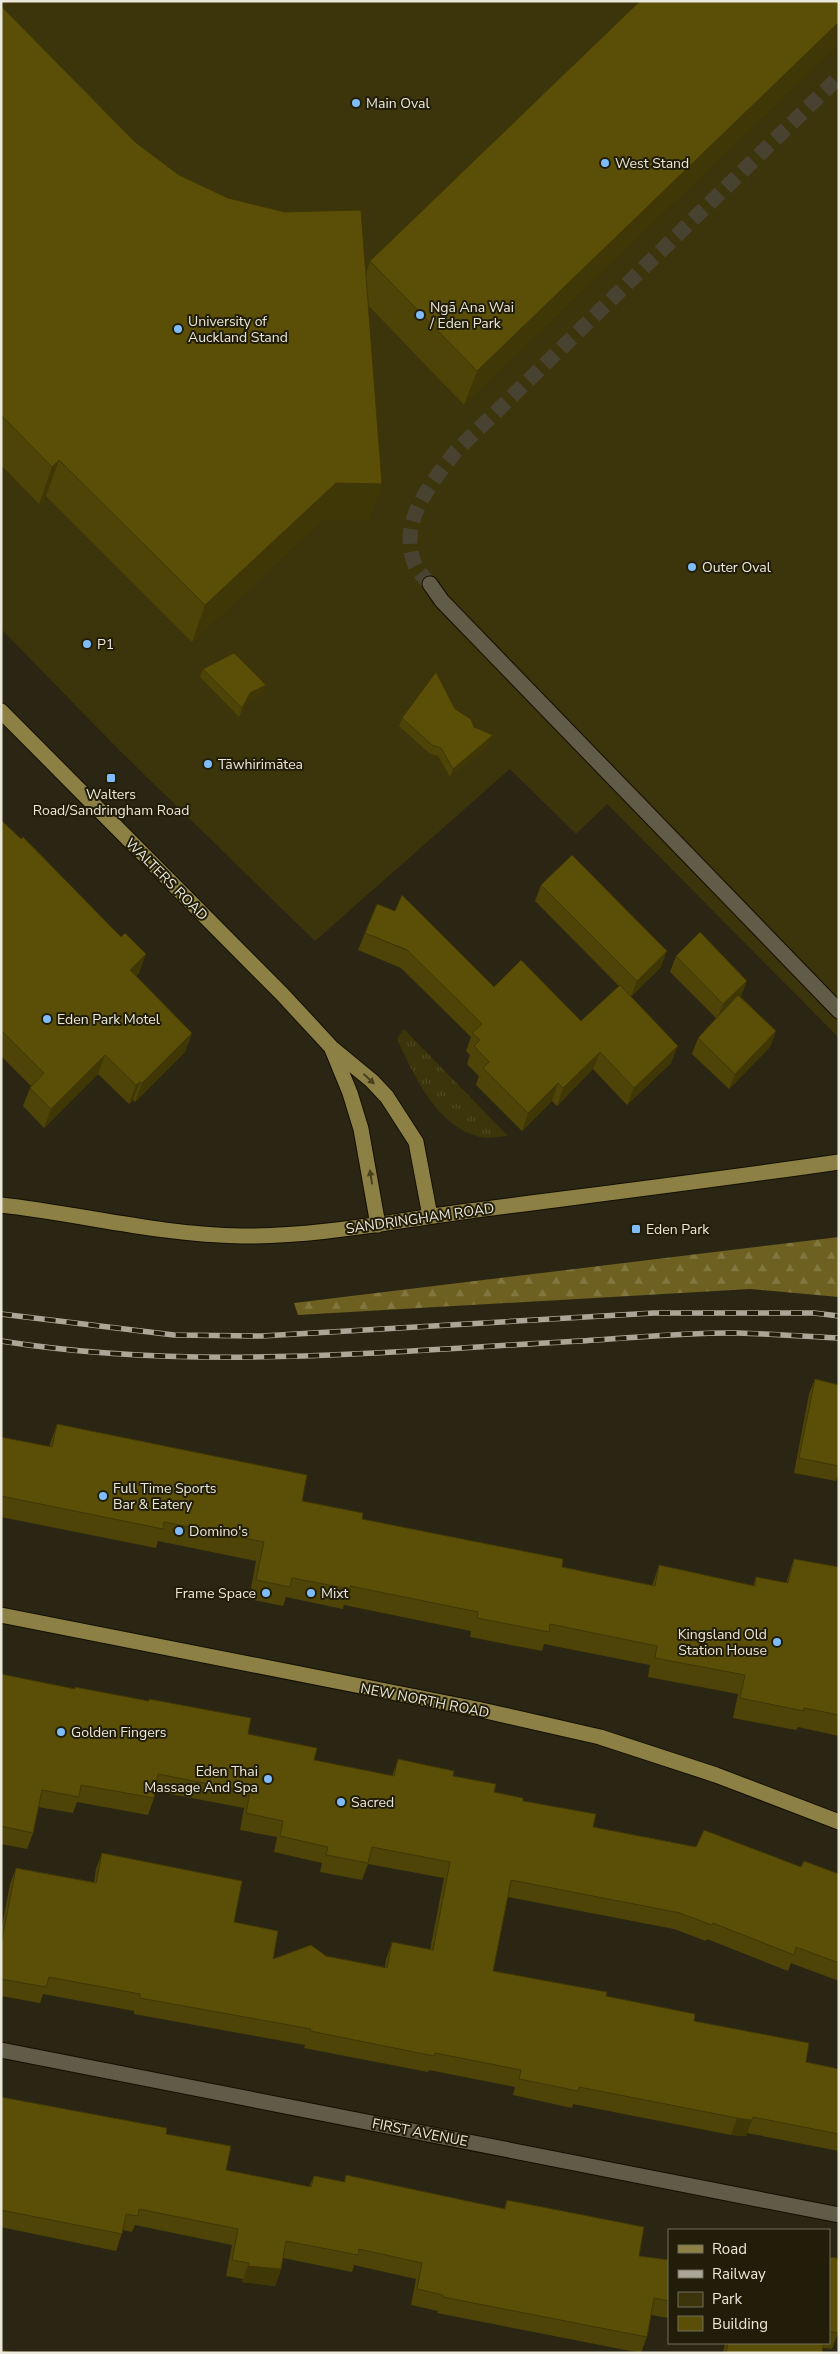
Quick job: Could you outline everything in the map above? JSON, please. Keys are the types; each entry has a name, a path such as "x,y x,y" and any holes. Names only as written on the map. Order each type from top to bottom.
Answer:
{"main road":[{"name":"WALTERS ROAD","path":"1,711 276,987 332,1048 372,1081 387,1097 416,1142 430,1216"},
{"name":"WALTERS ROAD","path":"332,1048 350,1093 361,1129 378,1226"},
{"name":"SANDRINGHAM ROAD","path":"1,1205 215,1235 273,1234 378,1226 430,1216 659,1188 839,1162"},
{"name":"NEW NORTH ROAD","path":"1,1616 477,1709 600,1737 716,1775 839,1822"}],"street":[{"path":"430,584 449,608 839,1011"},
{"name":"FIRST AVENUE","path":"1,2050 839,2215"}],"green space":[{"name":"Ngā Ana Wai / Eden Park","path":"1,1 839,1 839,1038 607,804 576,834 510,769 315,941 119,750 1,629"},
{"path":"404,1029 508,1136 480,1137 465,1131 439,1111 411,1069 397,1039"},
{"path":"839,1237 839,1297 750,1289 298,1315 294,1303"}],"building":[{"name":"West Stand","path":"640,1 839,1 839,22 477,371 370,261"},
{"name":"University of Auckland Stand","path":"1,6 135,142 179,175 228,198 285,212 361,210 382,484 336,483 205,605 59,460 52,467 1,415"},
{"path":"234,653 266,685 250,693 242,708 203,669"},
{"path":"436,672 455,709 471,719 474,727 493,735 453,769 441,748 432,745 402,718"},
{"path":"1,820 21,839 23,837 121,937 125,933 146,954 130,970 192,1033 142,1083 140,1082 136,1085 105,1055 51,1109 30,1088 44,1073 1,1030"},
{"path":"572,855 667,951 637,981 541,885"},
{"path":"402,895 494,987 521,960 581,1021 620,985 678,1046 634,1088 600,1052 563,1088 558,1083 528,1113 483,1068 489,1062 474,1046 480,1040 472,1033 482,1024 407,950 365,933 377,904 395,911"},
{"path":"700,932 747,981 723,1004 676,956"},
{"path":"738,995 776,1031 735,1074 698,1038"},
{"path":"815,1379 839,1385 839,1466 799,1458"},
{"path":"57,1424 307,1475 302,1501 363,1513 362,1519 563,1559 562,1567 655,1586 659,1565 755,1586 756,1577 788,1583 794,1559 839,1567 839,1715 804,1708 804,1711 740,1698 745,1675 655,1658 657,1646 550,1624 549,1632 477,1618 478,1612 350,1586 350,1589 292,1578 290,1587 256,1580 264,1542 164,1522 163,1529 1,1496 1,1437 52,1447"},
{"path":"1,1674 75,1689 75,1687 149,1701 149,1699 251,1718 248,1734 317,1748 314,1760 394,1776 398,1759 454,1771 453,1776 496,1784 494,1792 523,1798 523,1801 596,1814 593,1827 696,1847 704,1830 801,1867 804,1861 839,1874 839,1963 796,1947 794,1955 713,1923 712,1925 680,1913 511,1880 493,1971 607,1992 606,1996 695,2014 694,2021 809,2043 806,2062 839,2069 839,2134 753,2117 752,2120 737,2118 579,2087 578,2091 519,2079 521,2070 435,2053 434,2056 310,2031 311,2029 140,1998 140,1994 49,1977 46,1987 1,1979 1,1945 16,1868 96,1883 102,1853 242,1881 234,1922 278,1931 273,1959 311,1945 326,1956 387,1968 392,1942 433,1950 450,1862 372,1847 368,1863 326,1855 328,1847 280,1836 283,1821 246,1813 250,1792 158,1774 154,1798 81,1785 79,1797 42,1790 33,1833 1,1826"},
{"path":"1,2097 167,2128 166,2134 231,2146 226,2170 311,2187 314,2176 345,2182 346,2175 505,2209 507,2200 644,2227 639,2256 668,2260 668,2301 654,2298 647,2337 443,2297 443,2295 417,2289 422,2263 359,2249 358,2255 286,2241 281,2269 248,2266 249,2263 232,2260 238,2229 139,2209 138,2216 126,2214 122,2234 1,2210"},
{"path":"830,2257 837,2258 839,2262 838,2333 830,2331"},
{"path":"728,2344 824,2344 822,2353 726,2353"},
{"path":"1,2350 17,2353 1,2353"}],"tunnel":[{"path":"430,584 415,565 410,534 419,504 456,451 839,77"}],"railway":[{"path":"1,1314 174,1335 262,1336 654,1313 814,1313 839,1316"},
{"path":"1,1341 74,1350 146,1355 219,1357 363,1354 699,1333 839,1338"}],"place":[{"name":"Main Oval","path":"356,103"},
{"name":"West Stand","path":"605,163"},
{"name":"Ngā Ana Wai / Eden Park","path":"420,315"},
{"name":"University of Auckland Stand","path":"178,329"},
{"name":"Outer Oval","path":"692,567"},
{"name":"P1","path":"87,644"},
{"name":"Tāwhirimātea","path":"208,764"},
{"name":"Walters Road/Sandringham Road","path":"111,778"},
{"name":"Eden Park Motel","path":"47,1019"},
{"name":"Eden Park","path":"636,1229"},
{"name":"Full Time Sports Bar & Eatery","path":"103,1496"},
{"name":"Domino's","path":"179,1531"},
{"name":"Frame Space","path":"266,1593"},
{"name":"Mixt","path":"311,1593"},
{"name":"Kingsland Old Station House","path":"777,1642"},
{"name":"Golden Fingers","path":"61,1732"},
{"name":"Eden Thai Massage And Spa","path":"268,1779"},
{"name":"Sacred","path":"341,1802"}]}
